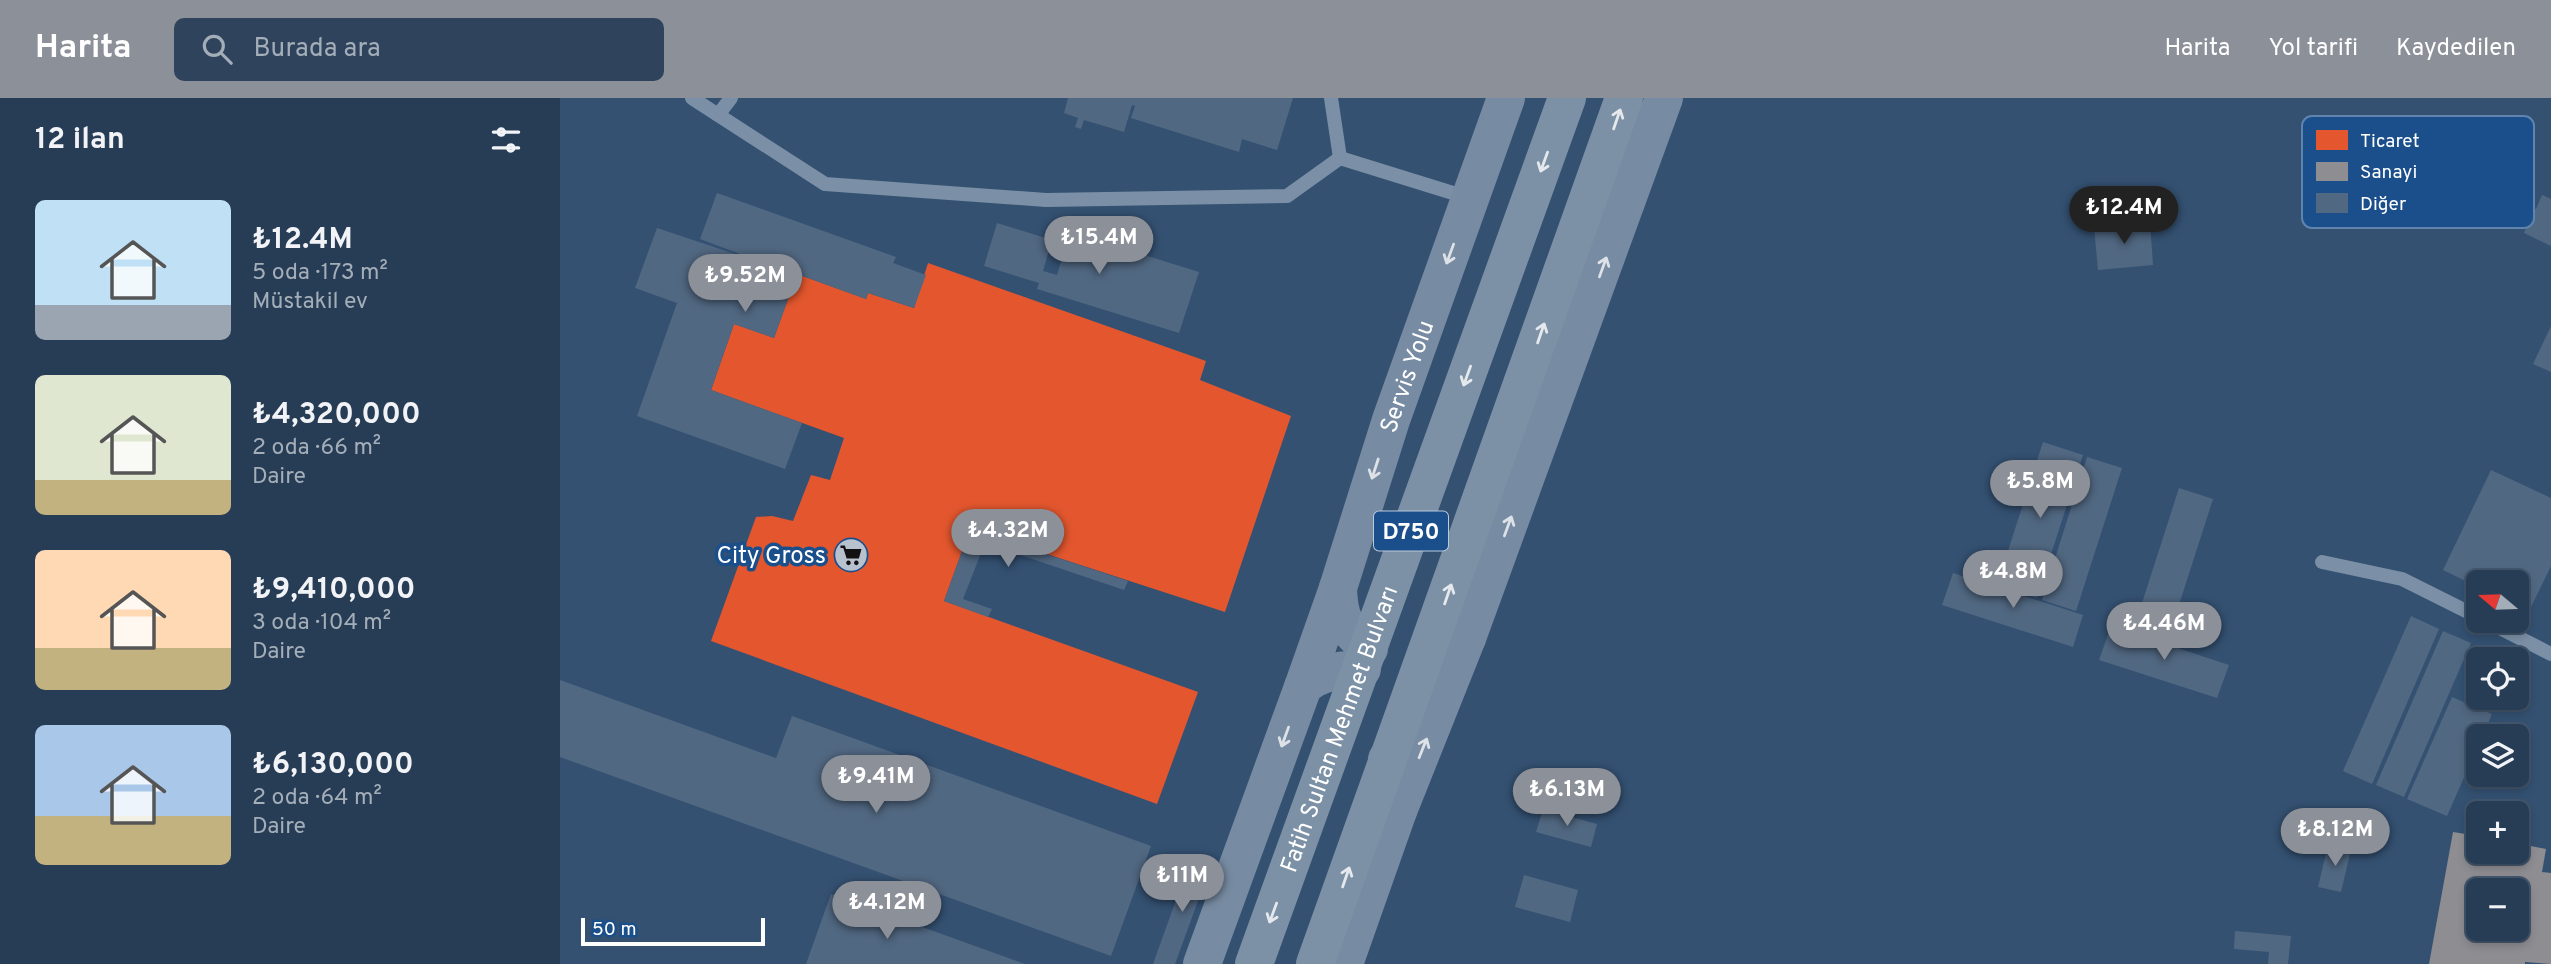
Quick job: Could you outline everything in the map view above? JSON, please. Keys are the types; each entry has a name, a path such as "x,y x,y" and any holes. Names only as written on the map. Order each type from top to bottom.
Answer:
{"highway":[{"name":"Fatih Sultan Mehmet Bulvarı","path":"1254,964 1567,98"},
{"name":"D750","path":"1315,964 1624,98"}],"street":[{"name":"Servis Yolu","path":"1365,659 1338,610 1338,588 1391,419 1506,98"},
{"path":"1343,964 1398,811 1467,638 1664,98"},
{"path":"1202,964 1338,588"},
{"path":"1425,660 1467,638"},
{"path":"1303,687 1311,680 1365,659"},
{"path":"1387,759 1398,811"}],"lane":[{"path":"692,98 825,184 1046,200 1287,196 1340,158"},
{"path":"718,115 730,98"},
{"path":"1331,98 1340,158"},
{"path":"1340,158 1470,199"},
{"path":"2322,562 2402,579 2466,611"},
{"path":"2512,634 2551,654"}],"building: Ticaret":[{"name":"City Gross","path":"928,263 1206,361 1200,380 1291,416 1225,612 970,529 944,601 1198,692 1157,804 711,641 756,517 772,516 793,521 811,475 830,480 844,438 711,390 734,324 774,338 797,274 866,299 868,293 914,308"}],"building: Sanayi":[{"path":"2453,832 2466,834 2466,864 2529,864 2529,846 2546,849 2542,872 2551,873 2551,964 2429,964"}],"building: Diğer":[{"path":"1068,98 1293,98 1277,150 1242,139 1239,152 1131,118 1135,106 1132,105 1124,132 1084,120 1081,129 1075,127 1078,118 1064,113"},
{"path":"717,193 896,257 893,263 926,275 914,308 868,293 866,299 797,274 774,338 734,324 711,390 802,423 785,469 637,416 677,303 635,288 657,228 777,268 700,239"},
{"path":"2542,195 2551,199 2551,246 2524,233 2526,228 2534,228 2534,208 2536,209"},
{"path":"2150,222 2153,265 2098,270 2094,227"},
{"path":"997,223 1052,240 1043,271 1057,275 1070,232 1199,272 1179,333 1037,289 1039,283 984,266"},
{"path":"2551,326 2551,372 2533,364"},
{"path":"2043,442 2083,455 2037,598 1997,585"},
{"path":"2087,457 2122,468 2076,611 2042,600"},
{"path":"2491,470 2551,498 2551,566 2529,611 2529,570 2466,570 2466,581 2443,570"},
{"path":"2179,488 2213,499 2167,642 2133,631"},
{"path":"970,529 1128,581 1124,590 985,543 963,599 992,609 988,617 944,601"},
{"path":"1953,573 2083,615 2073,647 1942,605"},
{"path":"2411,616 2439,629 2372,784 2343,771"},
{"path":"2111,626 2229,665 2217,698 2099,660"},
{"path":"2443,631 2471,643 2466,647 2466,654 2404,797 2376,785"},
{"path":"560,680 776,758 792,716 1151,846 1111,956 560,757"},
{"path":"2452,697 2466,703 2466,710 2483,710 2492,714 2488,724 2466,724 2466,773 2447,816 2407,799"},
{"path":"1543,809 1597,824 1591,847 1536,832"},
{"path":"2328,845 2351,850 2341,892 2318,887"},
{"path":"1190,861 1210,868 1175,964 1153,964"},
{"path":"1524,875 1578,890 1570,922 1515,907"},
{"path":"831,894 1025,964 806,964"},
{"path":"2235,931 2291,936 2288,964 2268,964 2269,952 2234,949"}],"place":[{"name":"City Gross","path":"851,555"}]}
